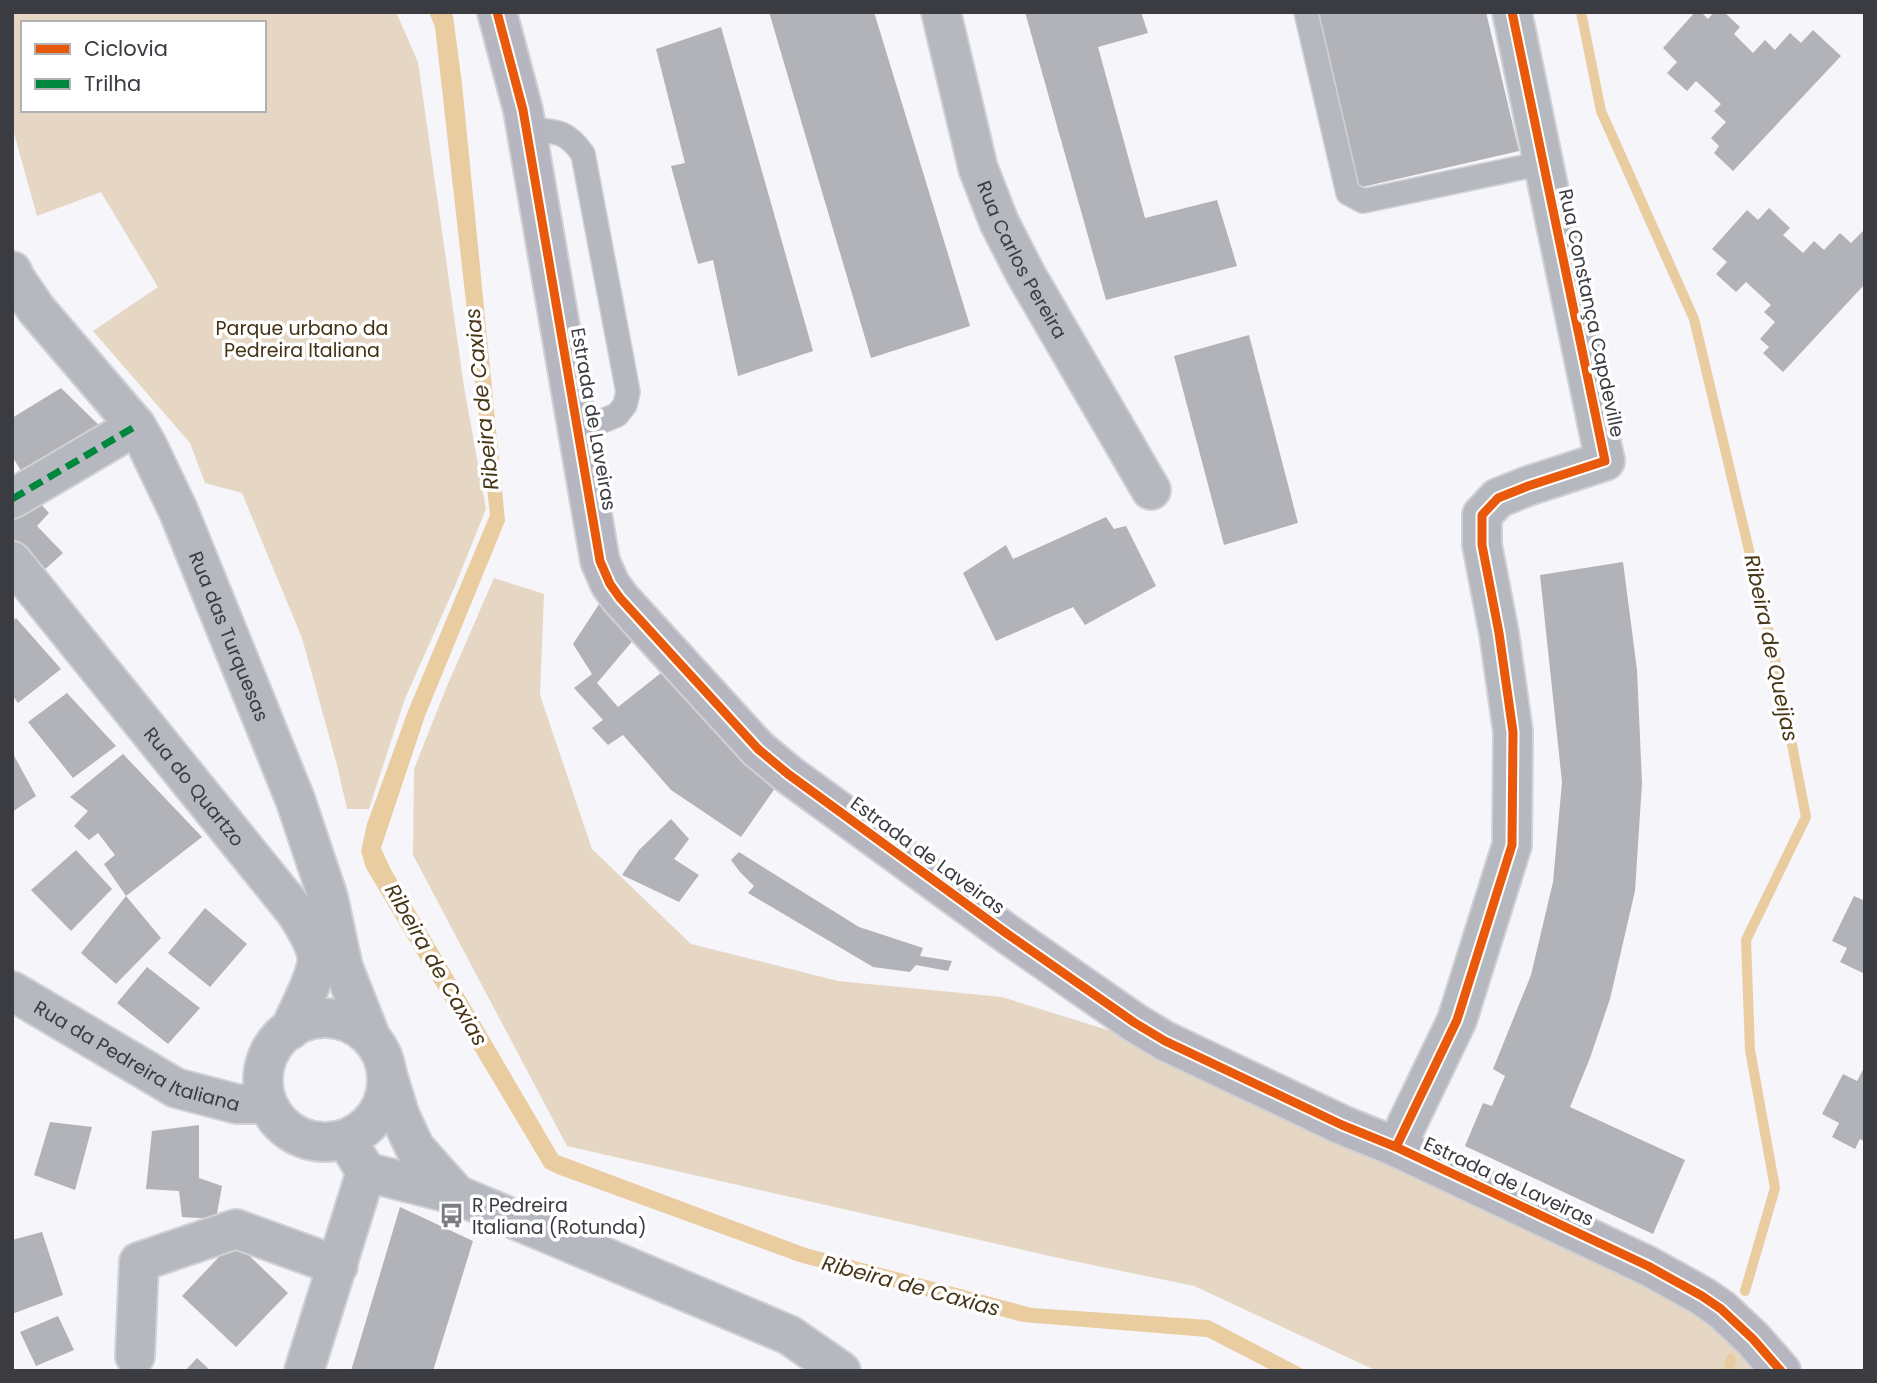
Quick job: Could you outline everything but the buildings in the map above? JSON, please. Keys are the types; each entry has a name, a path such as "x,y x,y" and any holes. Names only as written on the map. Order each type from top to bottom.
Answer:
{"street":[{"name":"Estrada de Laveiras","path":"498,12 527,129 600,561 610,584 620,598 758,749 788,774 1135,1023 1165,1041 1342,1125 1396,1147 1648,1266 1721,1309 1781,1371"},
{"name":"Rua Carlos Pereira","path":"941,12 978,168 999,222 1025,273 1151,490"},
{"name":"Rua Constança Capdeville","path":"1396,1147 1457,1020 1512,845 1513,732 1499,633 1482,545 1482,515 1498,498 1605,461 1512,12"},
{"name":"Rua das Turquesas","path":"12,271 36,309 136,426 178,510 295,799 328,897 342,967 371,1038"},
{"path":"12,499 136,426"},
{"name":"Rua do Quartzo","path":"12,561 295,911 317,956 315,975 290,1030"},
{"name":"Rua da Pedreira Italiana","path":"12,991 176,1088 237,1104 267,1104"},
{"path":"387,1074 386,1094 378,1114 364,1129 346,1139 327,1142 309,1140 291,1132 277,1120 267,1104 263,1084 266,1063 275,1044 290,1030 310,1020 332,1018 353,1025 371,1038 382,1055 400,1116 415,1148 457,1195"},
{"path":"346,1139 366,1172 457,1195 789,1335 841,1371"},
{"path":"304,1371 366,1172"},
{"path":"135,1356 139,1262 236,1229 338,1266"}],"lane":[{"path":"1306,12 1348,193 1363,201 1543,163"},
{"path":"527,129 559,132 573,141 583,155 628,392 625,405 617,415 578,431"}],"green space":[{"name":"Parque urbano da Pedreira Italiana","path":"12,12 396,12 418,62 464,387 486,509 404,701 369,809 347,809 302,638 242,493 205,483 190,443 93,331 158,287 101,192 37,216 12,126"},
{"path":"494,578 544,594 540,695 592,849 691,944 838,981 1002,997 1114,1032 1452,1190 1711,1318 1754,1371 1377,1371 1194,1286 1054,1257 567,1146 413,855 414,769"}],"water":[{"name":"Ribeira de Caxias","path":"429,12 451,12 453,16 505,521 425,716 381,848 390,868 558,1155 806,1248 1032,1308 1209,1320 1307,1371 1273,1371 1207,1337 1023,1322 799,1262 545,1168 366,868 361,851 367,824 408,711 490,515 435,27"}],"waterway":[{"name":"Ribeira de Queijas","path":"1581,12 1601,111 1694,319 1778,672 1806,817 1746,940 1750,1050 1775,1188 1745,1291"},
{"name":"Ribeira de Queijas","path":"1728,1371 1731,1359"}],"marked path":[{"path":"12,499 136,426"}],"cycle path":[{"path":"497,12 523,110 600,561 610,584 620,598 758,749 788,774 1006,933 1135,1023 1165,1041 1342,1125 1396,1147 1648,1266 1721,1309 1753,1339 1781,1371"},
{"path":"1396,1147 1457,1020 1512,845 1513,732 1499,633 1482,545 1482,515 1498,498 1605,461 1512,12"}],"place":[{"name":"R Pedreira Italiana (Rotunda)","path":"452,1216"}]}
